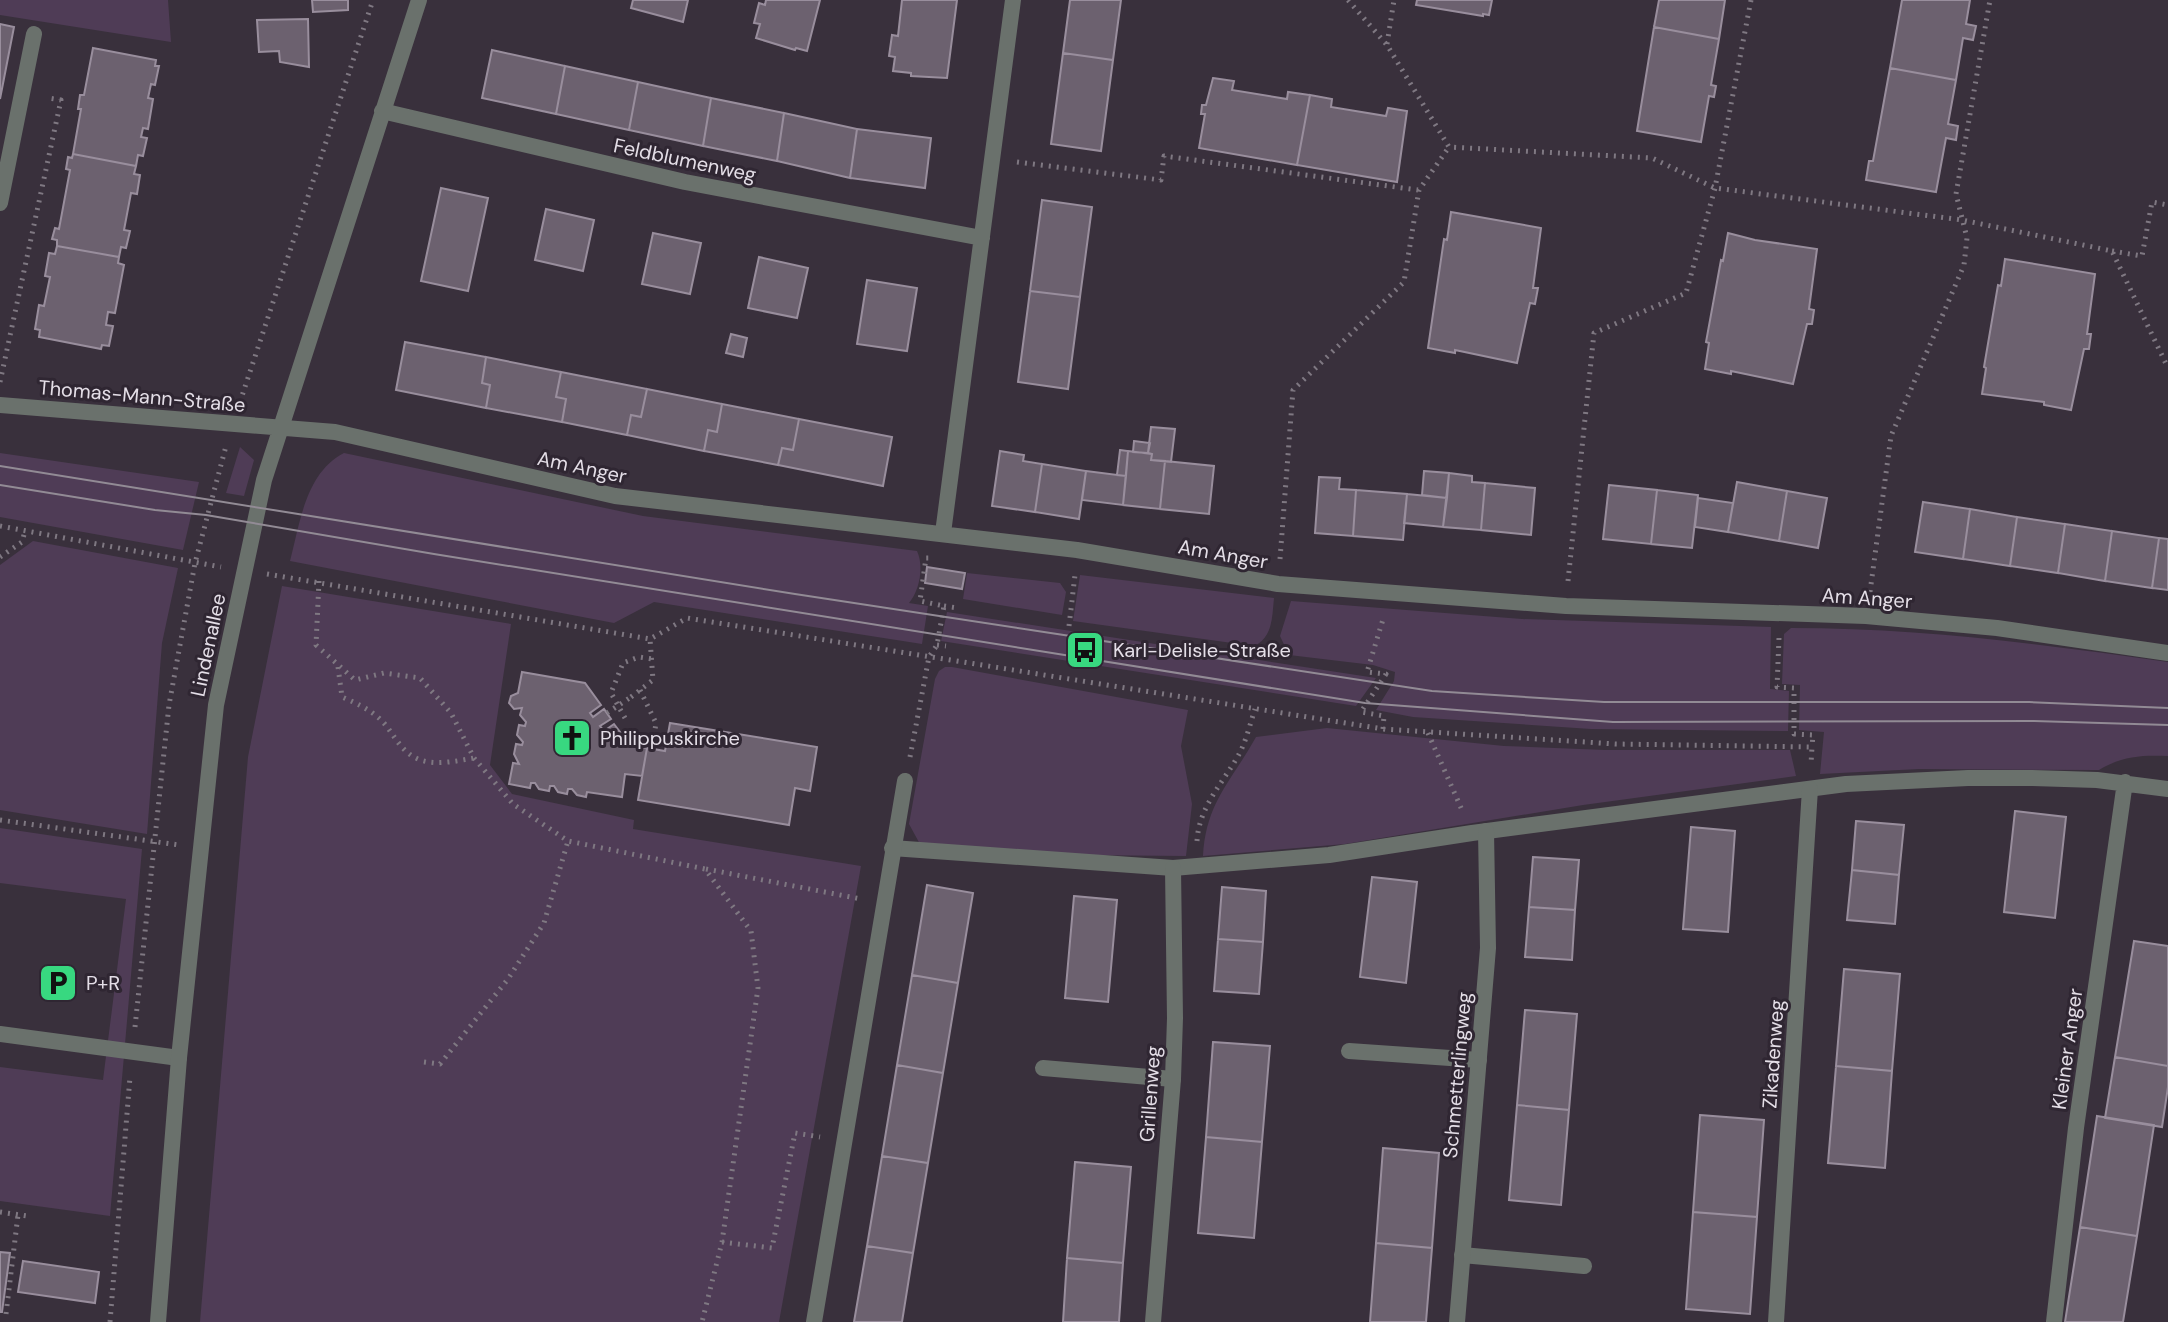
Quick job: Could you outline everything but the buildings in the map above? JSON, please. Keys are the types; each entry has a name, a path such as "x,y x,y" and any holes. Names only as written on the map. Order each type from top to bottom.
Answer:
{"street":[{"name":"Lindenallee","path":"158,1322 179,1058 216,705 257,506 419,0"},
{"path":"943,533 1013,0"},
{"path":"0,203 34,34"},
{"name":"Feldblumenweg","path":"382,111 685,182 982,238"},
{"name":"Thomas-Mann-Straße","path":"0,405 232,425 281,426"},
{"name":"Am Anger","path":"281,426 335,432 615,496 1077,550 1278,584 1566,606 1866,616 1997,628 2168,653"},
{"path":"892,848 1173,868 1329,855 1846,784 1968,778 2125,782 2168,789"},
{"path":"814,1322 905,781"},
{"name":"Kleiner Anger","path":"2054,1322 2076,1128 2125,782"},
{"name":"Zikadenweg","path":"1776,1322 1810,789"},
{"name":"Schmetterlingweg","path":"1457,1322 1488,948 1479,832"},
{"name":"Grillenweg","path":"1153,1322 1173,1079 1173,868"},
{"path":"0,1034 179,1058"},
{"path":"1349,1051 1479,1060"},
{"path":"1043,1068 1173,1079"},
{"path":"1462,1255 1584,1266"}],"path":[{"path":"110,1322 132,1051 169,705 195,563 232,425 373,0"},
{"path":"1348,0 1387,45 1449,147"},
{"path":"1387,45 1394,0"},
{"path":"1566,606 1594,333 1686,293 1715,188 1751,0"},
{"path":"1866,616 1891,436 1964,265 1967,238 1956,194 1990,0"},
{"path":"0,383 61,100 23,94"},
{"path":"1449,147 1652,158 1715,188 1962,220 2142,256 2152,202 2168,205"},
{"path":"1278,584 1293,390 1404,282 1419,190 1449,147"},
{"path":"992,159 1161,180 1164,156 1419,190"},
{"path":"2112,251 2168,368"},
{"path":"0,526 195,563 319,581 650,639 687,618 1383,729 1616,744 1812,747"},
{"path":"0,557 22,542 25,531"},
{"path":"943,533 938,560 926,558 920,601 958,608"},
{"path":"1069,626 1077,550"},
{"path":"319,581 316,645 355,680 384,673 420,678 451,713 474,758 513,804 568,841 853,897"},
{"path":"1383,729 1384,716 1361,712 1386,674 1367,672 1390,594"},
{"path":"905,781 929,657 937,645 944,606"},
{"path":"1779,613 1777,687 1794,688 1794,734 1813,735 1810,789"},
{"path":"607,713 653,680 650,639"},
{"path":"937,645 946,646"},
{"path":"625,718 611,693 623,663 639,657 652,659"},
{"path":"338,665 342,697 383,721 395,741 419,759 449,762 474,758"},
{"path":"640,690 656,723 653,742"},
{"path":"1196,866 1198,830 1210,798 1238,755 1255,708"},
{"path":"1428,733 1479,832"},
{"path":"0,820 200,847"},
{"path":"424,1062 440,1064 508,979 544,923 568,841"},
{"path":"702,1322 722,1242 758,988 751,931 705,869"},
{"path":"722,1242 772,1248 795,1133 845,1141"},
{"path":"0,1212 27,1216"},
{"path":"6,1314 18,1215"}],"shaded area":[{"path":"0,0 168,0 171,42 0,15"},
{"path":"240,447 254,460 244,496 226,493"},
{"path":"0,453 199,482 183,550 0,517"},
{"path":"344,453 643,516 917,551 920,578 909,603 928,606 922,644 654,602 614,623 290,561 312,486 331,462"},
{"path":"33,541 178,568 162,643 147,834 0,810 0,565"},
{"path":"967,573 1060,583 1066,592 1062,615 963,599"},
{"path":"1080,575 1274,598 1270,626 1265,637 1254,646 1073,621"},
{"path":"282,586 511,624 490,765 512,794 634,820 633,829 861,866 779,1322 200,1322 248,757"},
{"path":"1291,601 1522,619 1771,627 1770,689 1789,691 1788,731 1591,729 1413,717 1376,710 1394,681 1395,672 1373,665 1289,655 1280,636"},
{"path":"947,612 1376,678 1356,706 941,641"},
{"path":"1791,628 1933,634 2168,662 2168,756 2132,757 2099,770 1919,769 1820,774 1824,732 1799,730 1800,685 1782,684 1784,634"},
{"path":"945,667 1188,710 1181,746 1192,804 1186,856 1076,855 921,846 909,824 935,679"},
{"path":"1327,728 1504,746 1605,750 1790,750 1796,776 1583,805 1345,844 1203,856 1214,806 1256,737"},
{"path":"0,828 142,849 110,1216 0,1201 0,1067 103,1080 126,899 0,883"}],"tram line":[{"path":"0,466 795,594 1432,691 1604,702 2029,702 2168,708"},
{"path":"0,485 155,510 206,515 1365,703 1613,722 2034,721 2168,725"}],"place":[{"name":"Karl-Delisle-Straße","path":"1085,650"},
{"name":"Philippuskirche","path":"572,738"},
{"name":"P+R","path":"58,983"}]}
